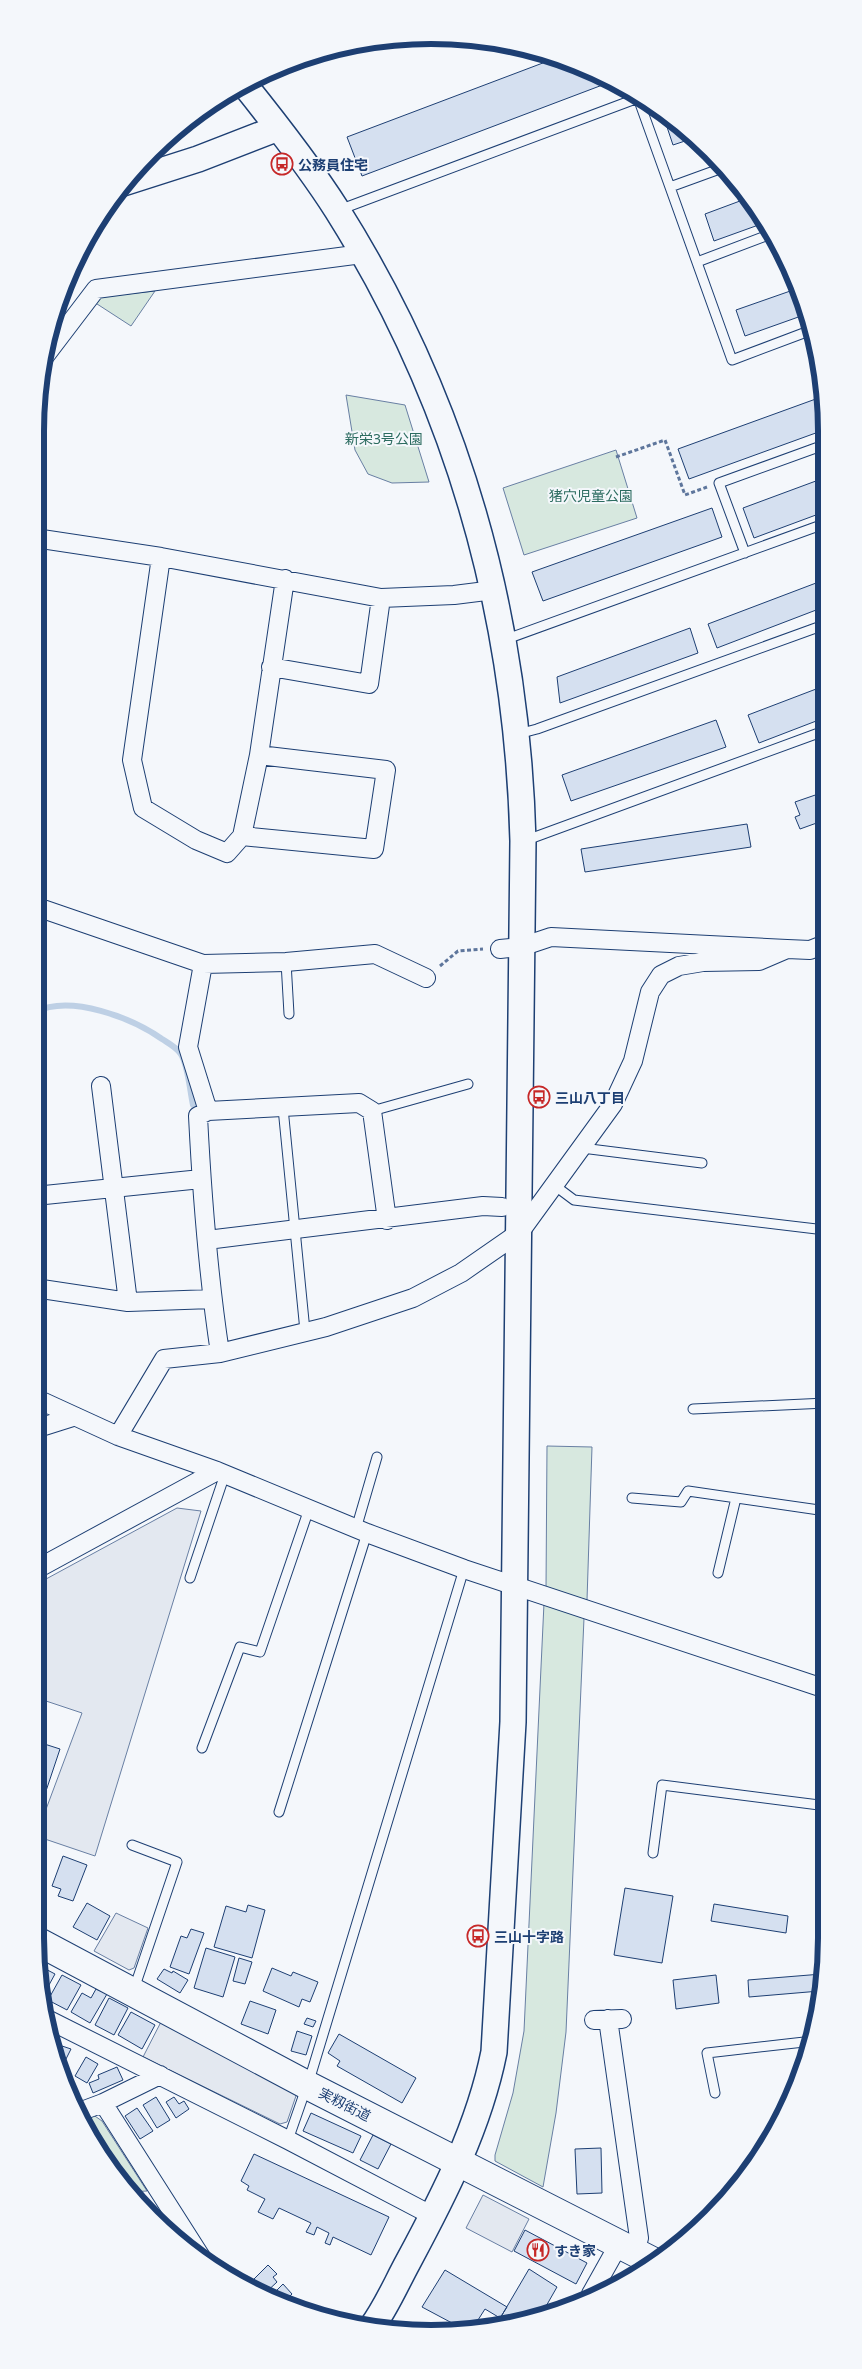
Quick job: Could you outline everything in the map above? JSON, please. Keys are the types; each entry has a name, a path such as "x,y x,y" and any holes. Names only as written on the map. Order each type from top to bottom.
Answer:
{"main road":[{"name":"実籾街道","path":"44,1945 307,2085 637,2253"}],"street":[{"path":"248,90 337,210 362,254 420,367 447,428 470,498 494,590 504,640 522,783 523,841 511,948 520,1232 516,1587 513,1722 494,2052 488,2082 478,2114 458,2162 433,2216 375,2321"},
{"path":"138,178 198,159 278,128"},
{"path":"54,345 96,289 362,254"},
{"path":"44,539 161,557 381,598 454,595 494,590"},
{"path":"161,557 132,760 143,808 196,840 227,853 242,836 259,756 285,579"},
{"path":"271,666 369,684 381,598"},
{"path":"242,836 374,849 386,770 259,756"},
{"path":"44,914 203,964 286,962 375,954 426,978"},
{"path":"511,948 551,937 810,950 818,947"},
{"path":"118,1436 164,1359 220,1353 326,1327 412,1298 461,1273 520,1232 613,1104 633,1061 650,992 661,975 679,966 703,962 759,960 787,949"},
{"path":"203,964 188,1047 208,1111"},
{"path":"101,1086 128,1302"},
{"path":"220,1353 206,1240 198,1116 208,1111 359,1103 372,1111 387,1220"},
{"path":"44,1195 201,1179"},
{"path":"206,1240 387,1220 483,1206 502,1207"},
{"path":"44,1285 128,1302 212,1299"},
{"path":"44,1401 118,1436 221,1473 362,1531 464,1569 818,1686"},
{"path":"44,1426 73,1416"},
{"path":"44,1565 221,1473"},
{"path":"600,2286 637,2253 639,2238 608,2019"},
{"path":"53,2022 288,2140 433,2216"},
{"path":"85,2110 160,2075"},
{"path":"103,2103 190,2241"}],"lane":[{"path":"337,210 630,99"},
{"path":"642,106 732,360 805,332"},
{"path":"670,187 717,170"},
{"path":"697,262 765,236"},
{"path":"745,553 719,483 818,447"},
{"path":"504,640 818,526"},
{"path":"516,734 546,726 818,627"},
{"path":"523,841 818,733"},
{"path":"286,962 288,1014"},
{"path":"372,1111 468,1084"},
{"path":"283,1108 305,1331"},
{"path":"582,1148 702,1164"},
{"path":"554,1185 574,1200 818,1229"},
{"path":"693,1409 818,1403"},
{"path":"279,1812 362,1531 377,1457"},
{"path":"190,1578 221,1473"},
{"path":"632,1498 681,1502 688,1491 818,1510"},
{"path":"718,1573 736,1498"},
{"path":"202,1748 240,1646 260,1652 309,1509"},
{"path":"288,2140 307,2085 464,1569"},
{"path":"653,1853 662,1785 818,1805"},
{"path":"132,1845 177,1862 134,1992"},
{"path":"715,2093 707,2053 804,2041"}],"path":[{"path":"616,457 666,440 685,495 719,483"},
{"path":"426,978 458,951 511,948"}],"green space":[{"path":"155,291 131,326 94,302 99,297"},
{"name":"新栄3号公園","path":"346,395 405,405 429,482 392,483 368,474 355,450"},
{"name":"猪穴児童公園","path":"616,450 637,518 524,555 503,488"},
{"path":"547,1446 592,1447 587,1600 546,1589"},
{"path":"544,1603 584,1618 566,2032 556,2113 543,2187 495,2161 495,2155 513,2093 524,2031"},
{"path":"92,2114 102,2121 147,2191 139,2191 124,2174 109,2153 88,2116"}],"shaded area":[{"path":"177,1508 201,1511 95,1856 44,1839 44,1815 82,1713 44,1700 44,1580"},
{"path":"116,1913 148,1928 134,1968 129,1970 94,1951"},
{"path":"163,2018 298,2090 287,2122 280,2124 143,2057"},
{"path":"483,2195 529,2219 512,2252 466,2228"}],"building":[{"path":"547,62 579,73 603,85 362,176 347,137"},
{"path":"666,123 687,140 673,145"},
{"path":"742,200 759,225 714,241 705,214"},
{"path":"792,290 801,316 745,336 736,310"},
{"path":"816,399 818,432 689,479 678,449"},
{"path":"818,480 818,514 754,538 743,508"},
{"path":"712,508 722,537 543,601 532,572"},
{"path":"818,582 818,609 717,648 708,624"},
{"path":"690,628 698,653 560,703 557,677"},
{"path":"818,688 818,720 759,743 748,715"},
{"path":"716,720 726,747 571,801 562,775"},
{"path":"818,794 818,823 800,829 795,817 800,815 795,802"},
{"path":"747,824 751,847 585,872 581,849"},
{"path":"44,1744 60,1749 46,1791 44,1790"},
{"path":"63,1856 87,1865 73,1901 58,1896 61,1889 52,1886"},
{"path":"625,1888 673,1896 662,1963 614,1955"},
{"path":"87,1903 110,1916 97,1940 73,1927"},
{"path":"714,1904 788,1916 786,1933 711,1921"},
{"path":"248,1905 265,1910 252,1958 214,1947 226,1906 246,1912"},
{"path":"191,1929 204,1933 189,1974 170,1967 181,1936 187,1938"},
{"path":"206,1948 235,1957 223,1997 194,1988"},
{"path":"239,1958 252,1962 245,1984 233,1981"},
{"path":"272,1968 291,1976 293,1972 318,1982 310,2002 302,1999 299,2007 263,1991"},
{"path":"45,1969 55,1974 47,1989"},
{"path":"164,1969 172,1973 173,1971 188,1980 180,1993 157,1979"},
{"path":"816,1974 815,1991 749,1997 748,1980"},
{"path":"62,1975 81,1985 67,2010 49,1999"},
{"path":"716,1975 719,2003 676,2009 673,1980"},
{"path":"96,1989 107,1994 90,2023 71,2012 82,1993 91,1998"},
{"path":"109,1998 128,2008 114,2035 95,2025"},
{"path":"250,2001 276,2010 268,2034 241,2024"},
{"path":"131,2012 155,2025 142,2049 118,2035"},
{"path":"307,2018 316,2021 313,2027 304,2024"},
{"path":"297,2031 312,2036 306,2055 291,2051"},
{"path":"339,2034 416,2078 402,2103 337,2066 340,2061 328,2053"},
{"path":"59,2045 71,2049 64,2063"},
{"path":"86,2057 98,2064 87,2083 75,2076"},
{"path":"117,2067 123,2080 93,2093 89,2083 99,2079 98,2075"},
{"path":"156,2097 170,2120 157,2128 143,2105"},
{"path":"174,2097 179,2104 184,2101 189,2109 176,2118 166,2102"},
{"path":"137,2108 153,2131 140,2139 125,2116"},
{"path":"311,2113 361,2136 353,2153 303,2131"},
{"path":"373,2135 391,2144 378,2169 360,2160"},
{"path":"601,2148 602,2193 577,2194 575,2149"},
{"path":"254,2154 389,2217 371,2255 333,2237 330,2245 325,2243 329,2233 317,2227 314,2235 306,2232 311,2223 279,2208 273,2219 258,2212 265,2199 247,2190 249,2186 241,2181"},
{"path":"525,2230 587,2263 576,2284 514,2251"},
{"path":"268,2265 277,2274 273,2277 277,2282 269,2289 253,2280"},
{"path":"529,2269 557,2287 545,2308 500,2319"},
{"path":"445,2270 507,2307 500,2318 485,2309 476,2322 454,2324 422,2307"},
{"path":"283,2284 292,2294 288,2298 275,2292"}],"waterway":[{"path":"44,1009 66,1006 101,1011 135,1023 174,1047 183,1058 187,1070 193,1105"}],"place":[{"name":"公務員住宅","path":"282,164"},
{"name":"三山八丁目","path":"539,1097"},
{"name":"三山十字路","path":"478,1936"},
{"name":"すき家","path":"538,2250"}]}
